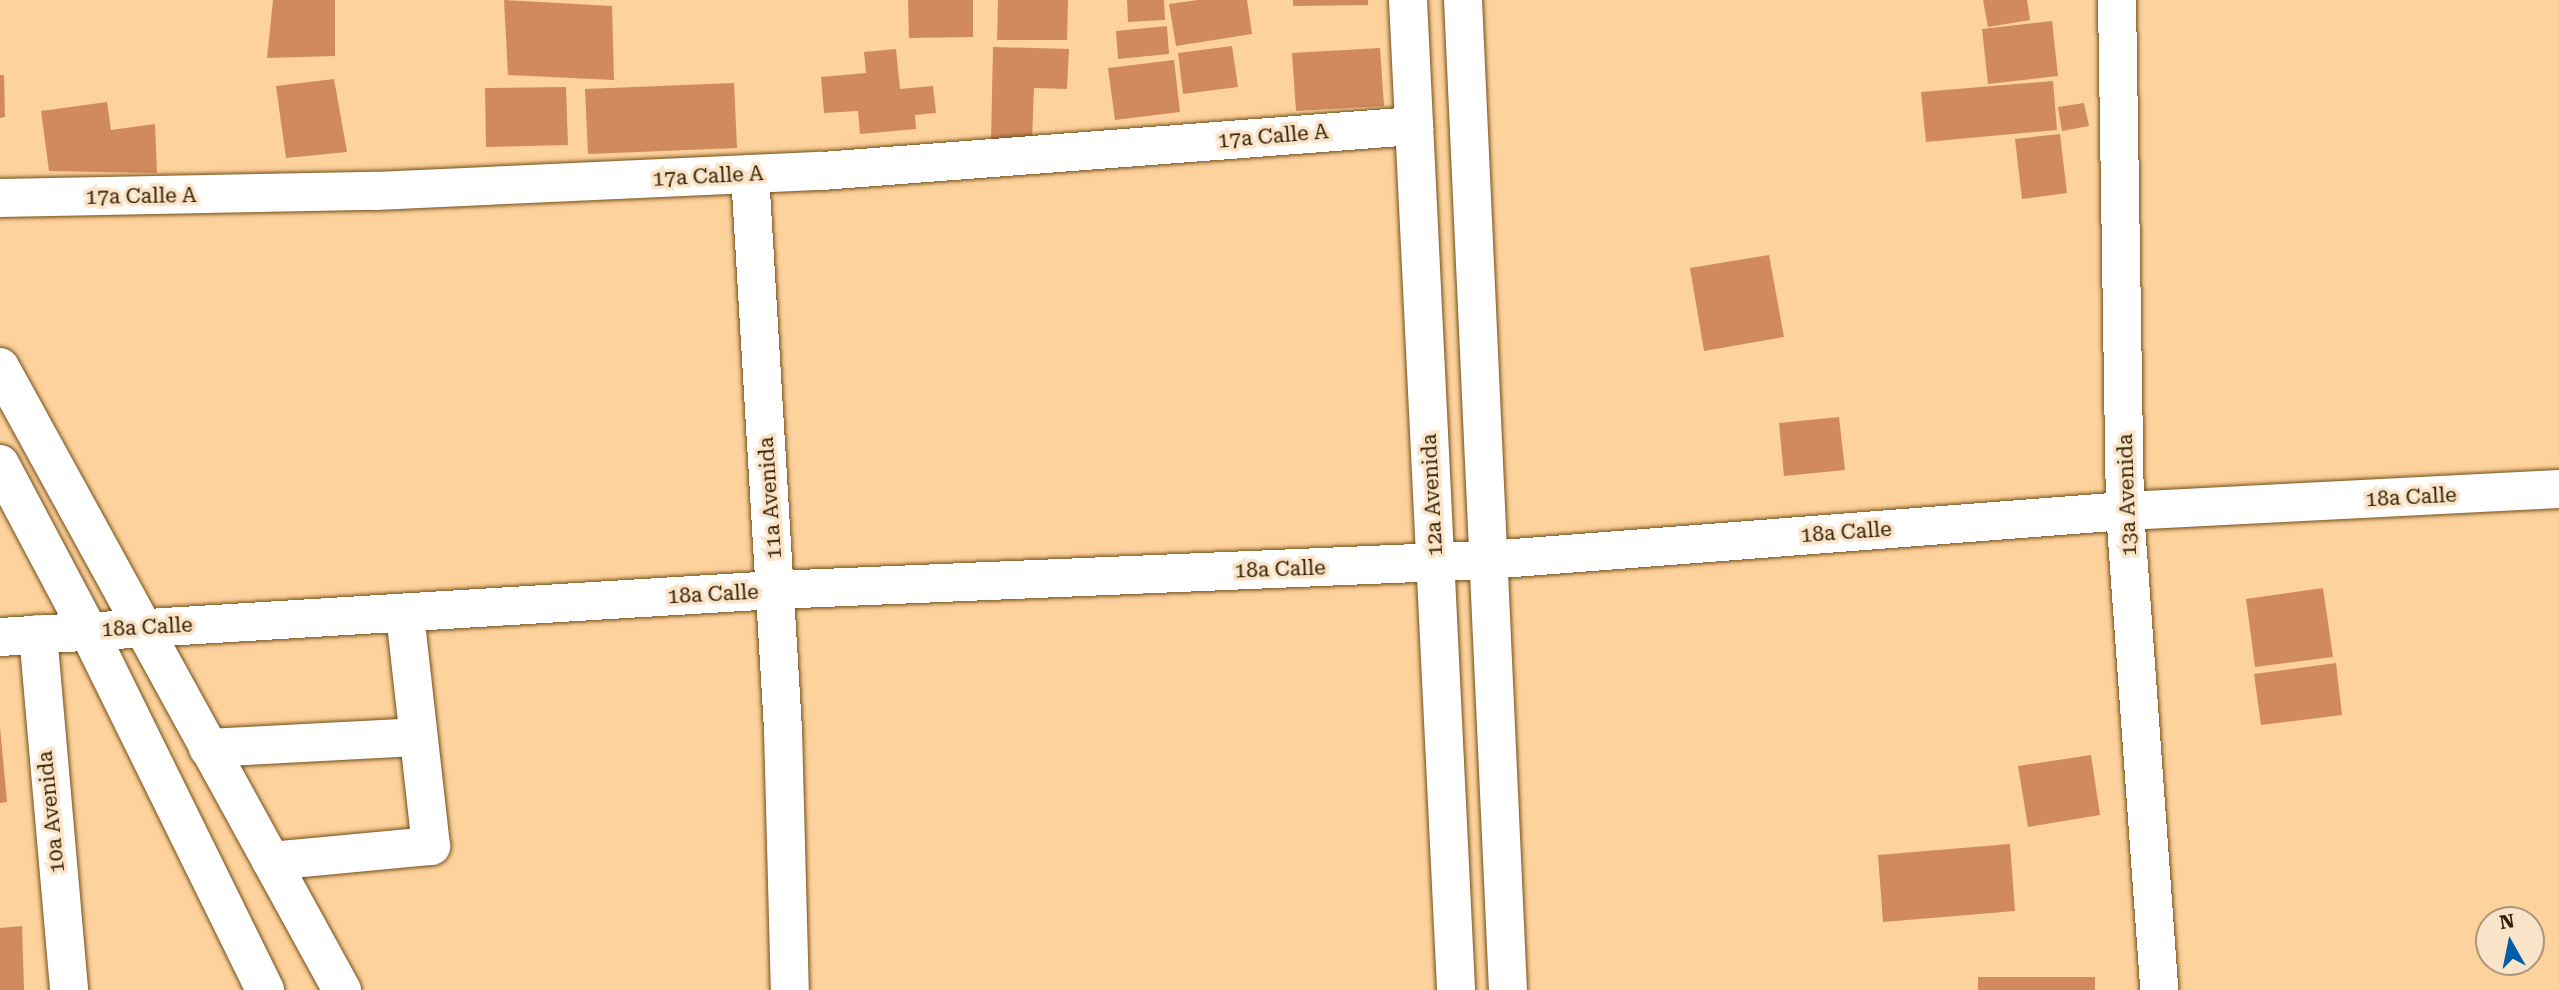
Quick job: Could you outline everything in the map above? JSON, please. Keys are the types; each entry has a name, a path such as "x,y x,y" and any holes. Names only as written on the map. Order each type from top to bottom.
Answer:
{"street":[{"name":"12a Avenida","path":"1408,0 1456,990"},
{"path":"1463,0 1508,990"},
{"name":"13a Avenida","path":"2117,0 2125,511 2159,990"},
{"name":"17a Calle A","path":"0,198 375,191 750,174 1414,126"},
{"name":"11a Avenida","path":"750,174 775,590 790,990"},
{"path":"0,368 342,990"},
{"path":"0,464 88,630 265,990"},
{"name":"18a Calle","path":"0,637 775,590 1488,560 2125,511 2559,489"},
{"path":"271,861 431,846 416,737 405,612"},
{"name":"10a Avenida","path":"38,634 69,990"},
{"path":"208,748 416,737"}],"building":[{"path":"273,0 335,0 335,56 267,58"},
{"path":"504,0 612,6 614,80 508,75"},
{"path":"908,0 973,0 973,37 909,38"},
{"path":"998,0 1068,0 1067,40 997,40"},
{"path":"1127,0 1164,0 1165,20 1128,22"},
{"path":"1198,0 1247,0 1252,34 1176,46 1169,4"},
{"path":"1293,0 1368,0 1368,5 1293,6"},
{"path":"1983,0 2027,0 2030,20 1988,27"},
{"path":"2052,21 2058,76 1988,84 1982,29"},
{"path":"1167,26 1169,54 1118,59 1116,31"},
{"path":"1232,46 1238,87 1183,94 1178,53"},
{"path":"993,47 1069,49 1067,89 1034,88 1032,141 991,140"},
{"path":"1380,48 1384,106 1296,111 1292,53"},
{"path":"896,49 900,89 933,86 936,113 915,115 916,129 860,134 858,111 824,113 821,77 866,73 864,52"},
{"path":"1174,60 1180,112 1115,120 1108,68"},
{"path":"0,75 4,75 5,117 0,118"},
{"path":"334,79 347,152 286,158 276,86"},
{"path":"2053,81 2057,130 1926,142 1921,92"},
{"path":"734,83 737,148 588,154 585,89"},
{"path":"566,87 568,145 486,147 485,88"},
{"path":"107,102 111,130 155,124 157,173 49,171 41,111"},
{"path":"2084,103 2089,126 2062,131 2058,107"},
{"path":"2060,134 2067,193 2022,199 2015,139"},
{"path":"1769,255 1784,337 1704,351 1690,268"},
{"path":"1839,417 1845,470 1784,476 1779,423"},
{"path":"2323,588 2333,657 2255,667 2246,599"},
{"path":"2336,663 2342,715 2261,725 2254,674"},
{"path":"0,727 7,802 0,803"},
{"path":"2091,755 2100,815 2028,827 2018,766"},
{"path":"2010,844 2015,911 1883,922 1878,855"},
{"path":"22,926 24,990 0,990 0,928"},
{"path":"1978,977 2095,977 2095,990 1978,990"}]}
